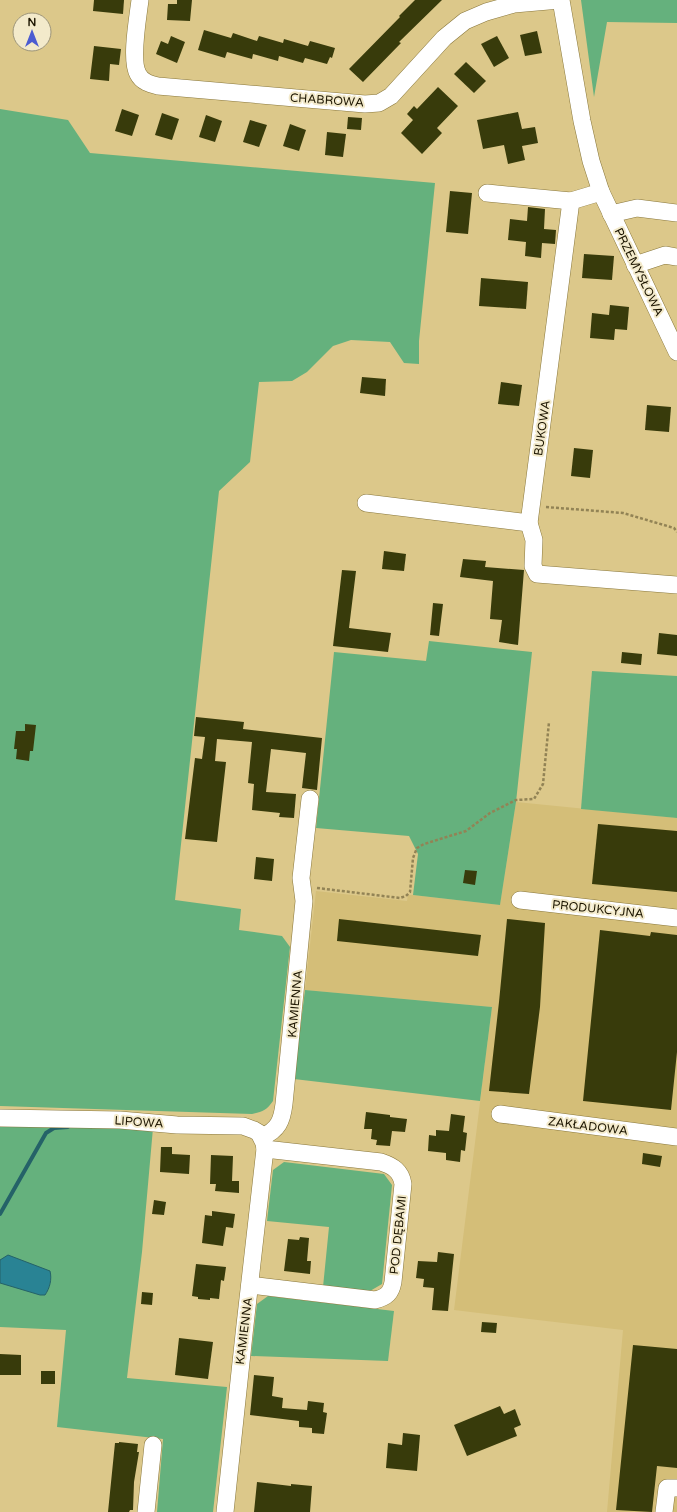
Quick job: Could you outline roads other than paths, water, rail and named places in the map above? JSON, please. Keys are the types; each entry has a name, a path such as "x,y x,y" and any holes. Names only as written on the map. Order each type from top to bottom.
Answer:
{"street":[{"name":"CHABROWA","path":"140,0 134,62 138,74 146,83 158,86 365,104 379,103 391,96 444,38 465,21 486,12 514,4 560,0"},
{"name":"PRZEMYSŁOWA","path":"560,0 582,121 591,161 601,192 677,352"},
{"path":"487,193 571,200 601,192"},
{"name":"BUKOWA","path":"529,523 571,200"},
{"path":"611,214 637,208 677,213"},
{"path":"635,265 665,255 677,257"},
{"path":"366,504 529,523 534,540 533,566 536,574 677,585"},
{"name":"KAMIENNA","path":"225,1512 264,1143 270,1133 277,1126 282,1116 284,1104 304,901 301,878 310,799"},
{"name":"PRODUKCYJNA","path":"520,900 677,918"},
{"name":"ZAKŁADOWA","path":"500,1114 677,1137"},
{"name":"LIPOWA","path":"0,1118 120,1120 177,1125 243,1126 254,1130 264,1143"},
{"name":"POD DĘBAMI","path":"250,1285 376,1300 386,1297 390,1292 393,1282 403,1184 398,1171 393,1166 381,1162 264,1143"},
{"path":"146,1512 153,1445"},
{"path":"664,1512 667,1488 677,1488"}],"water":[{"path":"8,1255 50,1271 50,1283 45,1295 40,1295 0,1283 0,1260"}],"waterway":[{"path":"0,1214 46,1133 54,1128 68,1127"}]}
